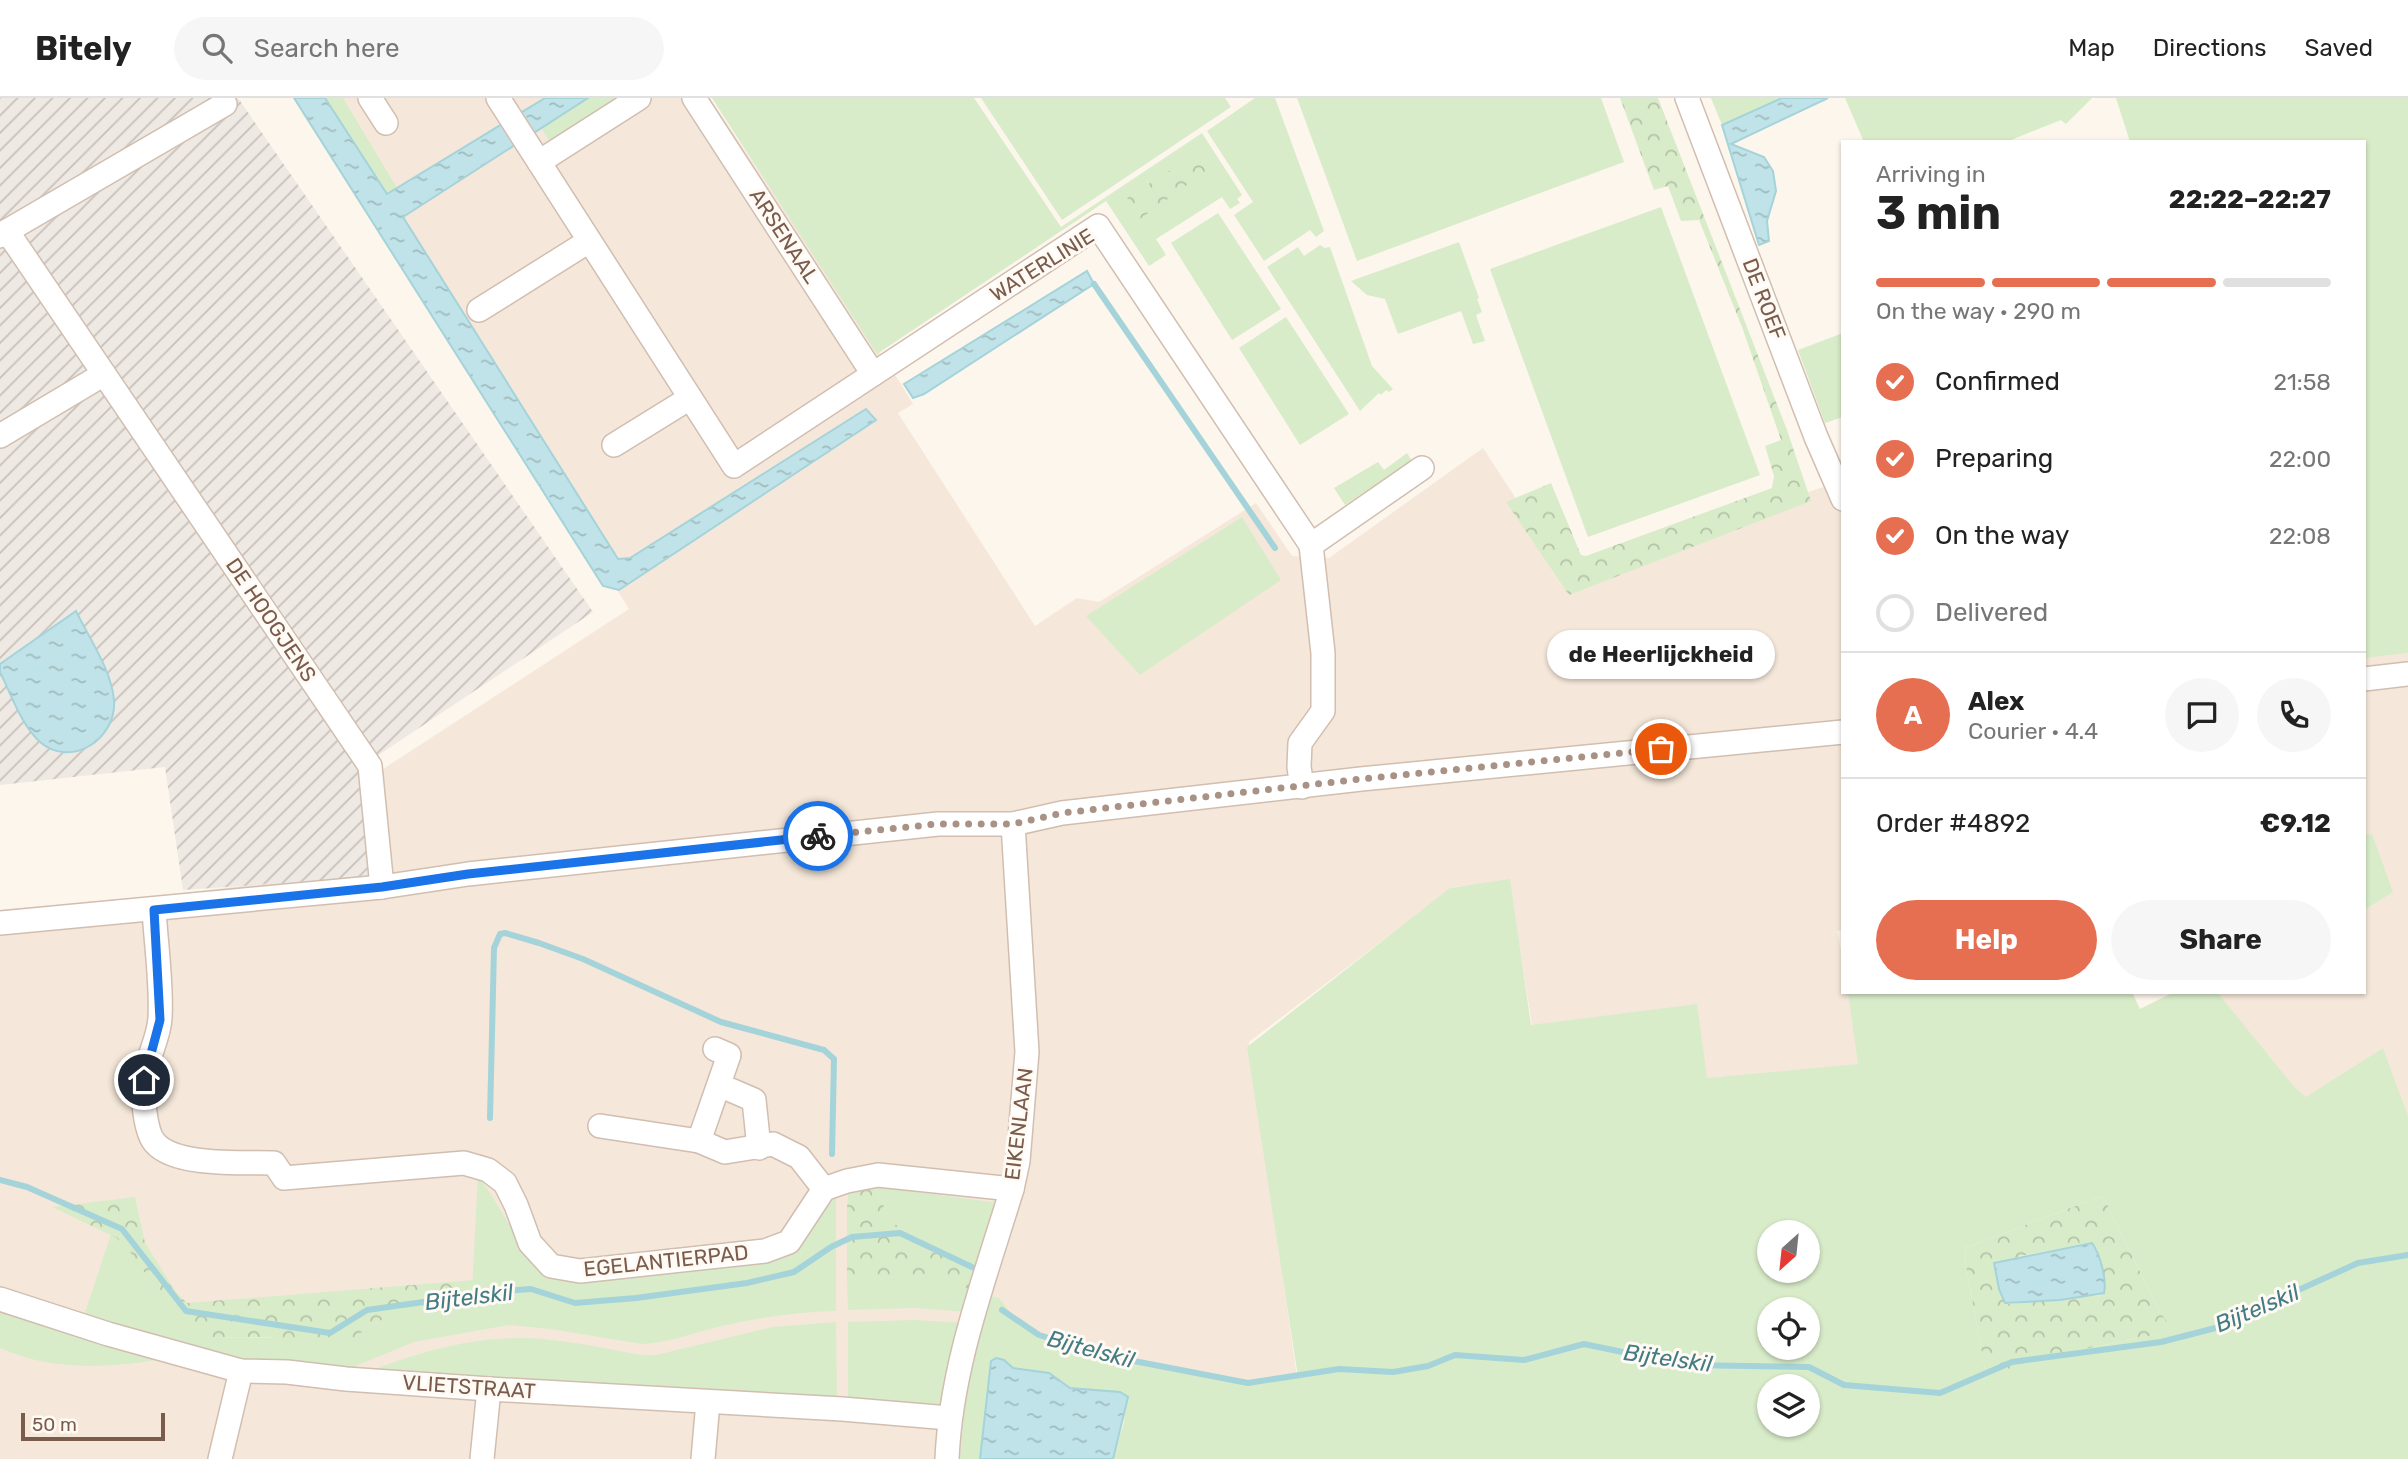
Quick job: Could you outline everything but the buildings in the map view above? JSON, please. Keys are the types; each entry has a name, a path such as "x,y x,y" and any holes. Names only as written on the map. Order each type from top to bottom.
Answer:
{"street":[{"path":"370,98 386,123"},
{"path":"534,154 639,98"},
{"name":"ARSENAAL","path":"694,98 873,374"},
{"name":"DE ROEF","path":"1687,98 1816,437 1841,494"},
{"name":"WATERLINIE","path":"500,101 734,466 1098,226 1311,545 1323,653 1323,711 1300,743 1299,767 1303,787"},
{"name":"DE HOOGJENS","path":"225,104 4,234 104,374 370,766 382,887"},
{"path":"479,310 589,241"},
{"path":"0,436 104,374"},
{"path":"614,445 690,398"},
{"path":"1311,545 1422,468"},
{"path":"2366,679 2408,674"},
{"path":"0,923 382,887 468,874 937,824 1013,824 1062,813 1361,779 1841,732"},
{"name":"EIKENLAAN","path":"947,1459 948,1418 960,1363 1018,1161 1027,1052 1013,824"},
{"name":"EGELANTIERPAD","path":"154,910 160,1020 144,1080 146,1119 153,1142 167,1154 219,1161 274,1163 284,1178 464,1163 488,1170 505,1182 530,1243 551,1266 580,1271 765,1251 789,1242 824,1189"},
{"path":"699,1141 729,1055 715,1049"},
{"path":"719,1085 754,1100 759,1148"},
{"path":"600,1126 699,1141 724,1152 774,1144 799,1157 824,1189 878,1175 1012,1189"},
{"name":"VLIETSTRAAT","path":"0,1299 108,1334 241,1371 948,1418"},
{"path":"219,1459 241,1371"},
{"path":"482,1459 489,1389"},
{"path":"703,1459 708,1402"}],"shaded area":[{"path":"0,98 238,98 593,612 359,768 372,877 183,890 165,767 0,785"},
{"path":"309,98 710,98 901,384 913,404 898,413 1035,626 1077,598 1099,602 1256,503 1292,556 1329,558 1483,448 1567,577 1841,482 1841,930 1837,931 1841,950 1841,994 1850,994 1865,1069 1705,1082 1532,1025 1509,881 1453,887 1249,1042 1297,1377 1262,1383 966,1459 0,1459 0,910 174,894 367,871 360,784 629,609"},
{"path":"2408,532 2408,1134 2302,1113 2210,994 2366,994 2366,542"}],"green space":[{"path":"325,98 343,98 397,188 387,194"},
{"path":"588,98 621,98 551,143 541,128"},
{"path":"712,98 974,98 1061,227 1202,133 1242,195 1237,199 1240,203 1230,209 1222,197 1156,239 1166,255 1149,266 1106,201 877,354"},
{"path":"981,98 1225,98 1231,107 1062,220"},
{"path":"1255,98 1275,98 1324,231 1316,237 1310,230 1264,261 1234,215 1253,202 1207,131"},
{"path":"1297,98 1601,98 1624,162 1357,261"},
{"path":"1620,98 1658,98 1787,430 1811,501 1569,595 1506,502 1551,483 1581,555 1586,556 1772,488 1774,476 1765,446 1781,440 1742,327 1699,220 1681,221 1668,186 1654,190"},
{"path":"1711,98 1784,98 1722,125"},
{"path":"1845,98 2092,98 2066,124 2061,120 2011,140 1863,140"},
{"path":"2116,98 2408,98 2408,653 2366,658 2366,140 2129,140"},
{"path":"1200,151 1213,166 1140,219 1127,198"},
{"path":"1661,207 1760,475 1588,537 1490,269"},
{"path":"1218,213 1281,309 1232,340 1171,243"},
{"path":"1459,242 1479,298 1477,299 1482,312 1476,315 1485,341 1473,344 1461,311 1398,334 1385,299 1367,295 1351,281"},
{"path":"1320,245 1330,247 1372,366 1393,389 1389,392 1386,390 1381,395 1379,393 1360,411 1267,267 1298,247 1304,256"},
{"path":"1286,317 1349,414 1300,445 1239,348"},
{"path":"1841,334 1841,418 1825,423 1798,350"},
{"path":"1407,453 1412,461 1345,505 1334,488 1378,462 1384,470"},
{"path":"1242,517 1281,580 1140,675 1086,616"},
{"path":"2372,834 2393,892 2366,909 2366,835"},
{"path":"1510,879 1531,1025 1697,1004 1707,1078 1858,1064 1848,994 2133,994 2140,1009 2170,994 2219,994 2296,1089 2306,1097 2383,1048 2408,1116 2408,1459 1113,1459 1124,1422 1127,1397 1120,1392 1070,1388 1049,1373 1013,1368 1004,1360 991,1361 980,1459 960,1459 967,1378 990,1296 999,1298 1013,1316 1039,1335 1073,1354 1148,1364 1235,1383 1271,1382 1298,1377 1247,1047 1450,888","holes":["2099,1197 2105,1200 2159,1311 2173,1331 2079,1350 1986,1374 1965,1248"]},
{"path":"478,1176 523,1246 540,1267 788,1252 836,1197 836,1311 765,1318 662,1342 642,1344 509,1325 414,1342 341,1372 255,1366 84,1316 111,1234 137,1258 178,1315 209,1337 352,1339 373,1324 391,1316 471,1306"},
{"path":"874,1186 999,1203 980,1273 923,1245 891,1221"},
{"path":"874,1186 891,1221 923,1245 980,1273 975,1291 927,1274 847,1282 849,1187"},
{"path":"135,1197 145,1243 176,1292 187,1303 474,1280 471,1306 391,1316 373,1324 352,1339 332,1346 268,1337 209,1337 195,1331 173,1312 117,1238 52,1207"},
{"path":"2099,1197 2105,1200 2159,1311 2174,1331 2079,1350 1986,1375 1965,1248","holes":["2092,1243 2098,1255 2102,1295 2009,1304 2003,1300 1994,1266 2021,1256"]},
{"path":"927,1274 975,1291 968,1312 915,1308 848,1310 847,1282"},
{"path":"0,1312 156,1360 77,1366 19,1355 0,1348"},
{"path":"915,1320 965,1323 948,1411 848,1405 848,1322"},
{"path":"836,1322 837,1404 364,1373 432,1350 478,1341 526,1338 656,1355 772,1327"}],"water":[{"path":"294,98 325,98 387,194 545,98 588,98 403,217 618,559 630,558 866,409 876,420 619,590 603,586"},
{"path":"1782,98 1828,98 1731,144 1764,157 1773,171 1776,191 1767,221 1769,241 1759,245 1722,125"},
{"path":"1087,271 1094,284 924,394 913,398 904,384"},
{"path":"76,611 109,677 114,700 113,714 108,727 90,746 65,752 52,750 40,742 27,727 0,672 0,664"},
{"path":"2092,1243 2102,1267 2104,1293 2060,1300 2005,1303 1994,1263"},
{"path":"996,1358 1004,1360 1013,1368 1049,1373 1070,1388 1120,1392 1128,1397 1113,1459 980,1459 991,1361"}],"waterway":[{"path":"1094,284 1275,548"},
{"path":"490,1118 494,948 500,934 505,933 583,959 721,1022 824,1050 834,1059 832,1154"},
{"name":"Bijtelskil","path":"0,1180 27,1187 122,1229 186,1311 330,1333 367,1310 494,1292 531,1289 575,1303 747,1283 794,1272 831,1247 852,1237 900,1233 974,1268"},
{"name":"Bijtelskil","path":"1002,1310 1039,1335 1108,1356 1248,1383 1339,1369 1393,1372 1428,1366 1455,1355 1524,1360 1584,1344 1685,1365 1809,1367 1844,1385 1940,1393 2012,1362 2161,1342 2227,1325 2358,1263 2408,1255"}],"way so far":[{"path":"818,836 937,824 1013,824 1062,813 1661,749"}],"place":[{"name":"de Heerlijckheid","path":"1661,749"}],"route":[{"path":"144,1080 160,1020 154,910 382,887 468,874 818,836"}]}
